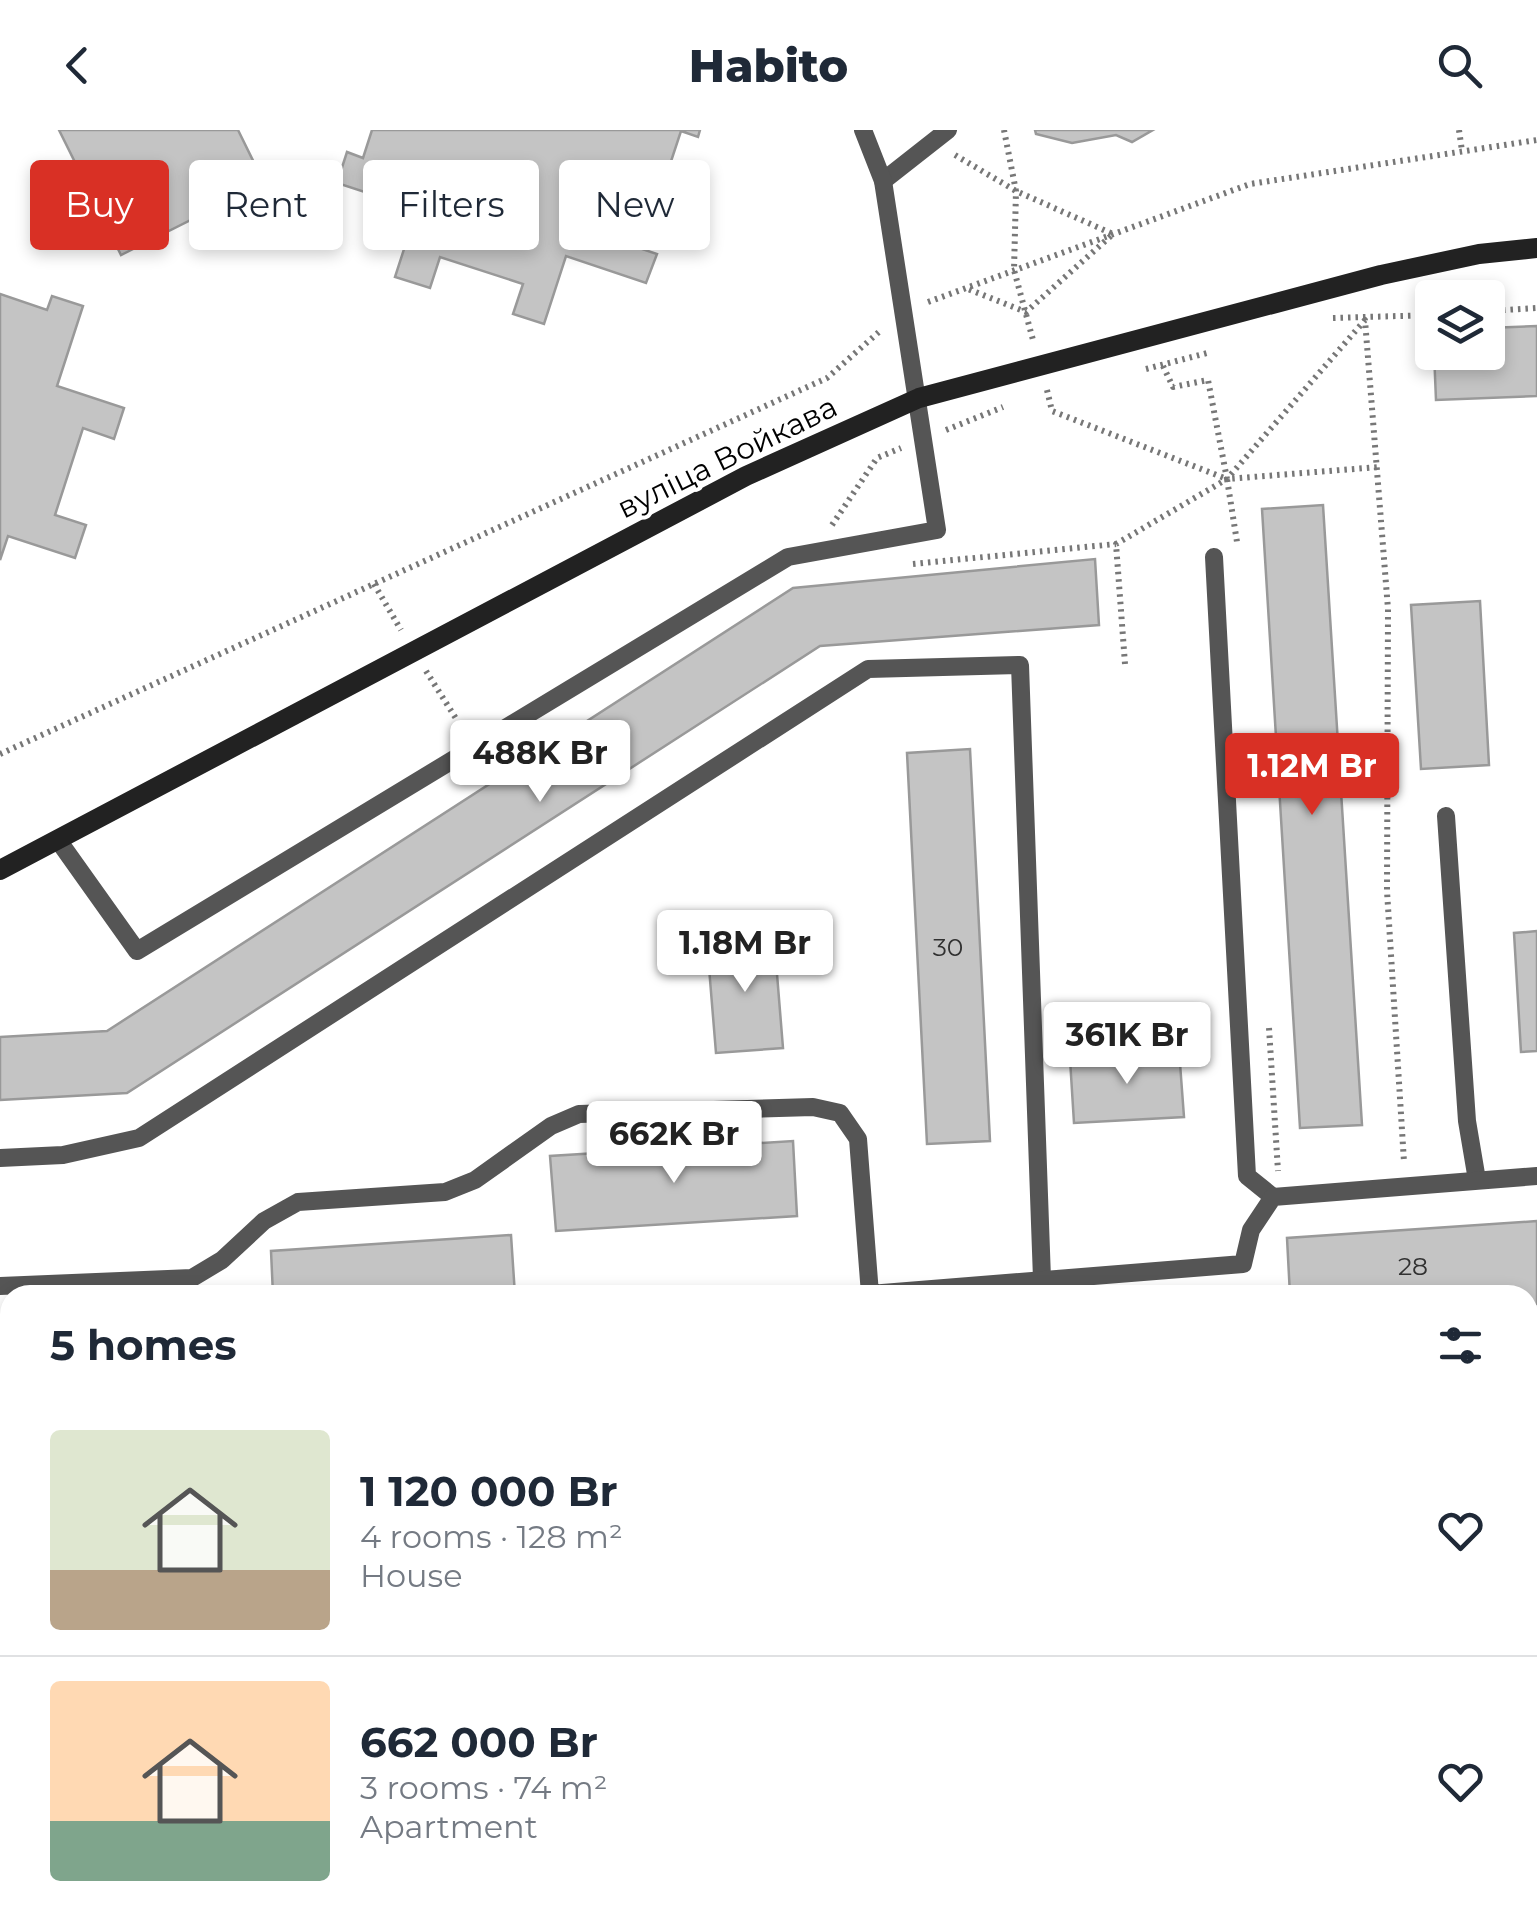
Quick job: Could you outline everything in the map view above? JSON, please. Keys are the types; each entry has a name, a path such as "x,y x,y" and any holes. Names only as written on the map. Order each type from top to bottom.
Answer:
{"main road":[{"name":"вуліца Войкава","path":"0,870 746,476 920,398 1382,274 1480,254 1537,248"}],"lane":[{"path":"58,840 137,951 788,557 936,530 920,398 883,181 863,130"},
{"path":"883,181 940,136"},
{"path":"1214,557 1247,1176 1273,1197 1537,1176"},
{"path":"0,1158 63,1155 139,1138 868,669 1020,665 1042,1279"},
{"path":"1446,816 1466,1120 1477,1180"},
{"path":"24,1285 192,1278 222,1260 264,1221 298,1202 445,1192 474,1180 551,1126 580,1114 814,1107 840,1113 858,1139 869,1285"},
{"path":"978,1285 1244,1264 1251,1230 1273,1197"}],"path":[{"path":"1004,130 1016,191 1014,270 1040,366"},
{"path":"1459,130 1462,151"},
{"path":"940,136 1016,191 1113,234"},
{"path":"0,754 826,378 904,310 1250,184 1537,140"},
{"path":"1026,312 1113,234"},
{"path":"967,288 1026,312"},
{"path":"1505,310 1537,308"},
{"path":"1330,318 1415,316"},
{"path":"1365,320 1380,468 1388,609 1387,891 1406,1186"},
{"path":"910,564 1116,544 1227,479 1365,320"},
{"path":"1144,370 1219,350"},
{"path":"1163,366 1172,387 1208,380 1227,479"},
{"path":"1029,396 1066,385"},
{"path":"813,553 876,458 1012,403"},
{"path":"1227,479 1380,468"},
{"path":"1116,544 1125,664"}],"building":[{"path":"59,130 238,130 253,160 189,160 189,221 169,231 169,160 74,160"},
{"path":"372,130 700,130 698,137 681,131 671,160 559,160 559,250 645,250 657,254 646,283 566,256 544,324 513,314 523,284 440,257 430,288 395,277 404,250 539,250 539,160 363,160 363,191 343,185 347,152 363,158"},
{"path":"1035,130 1153,130 1132,142 1116,135 1072,143 1036,134"},
{"path":"0,294 47,310 52,296 83,306 57,386 124,408 114,439 83,428 55,515 86,525 75,558 8,536 0,560"},
{"path":"1537,326 1537,396 1436,400 1435,370 1505,370 1505,327"},
{"path":"1323,505 1362,1125 1300,1128 1262,509"},
{"path":"1095,559 1099,625 820,646 127,1093 0,1100 0,1037 107,1031 793,588"},
{"path":"1480,601 1489,765 1421,769 1411,605"},
{"path":"970,749 990,1141 927,1144 907,753"},
{"path":"1537,931 1537,1051 1521,1052 1514,933"},
{"path":"774,937 783,1048 716,1053 707,943"},
{"path":"1179,1050 1184,1117 1074,1123 1070,1059"},
{"path":"793,1141 797,1216 556,1231 550,1156"},
{"path":"1537,1221 1537,1285 1289,1285 1287,1238"},
{"path":"511,1235 514,1285 273,1285 271,1251"}]}
